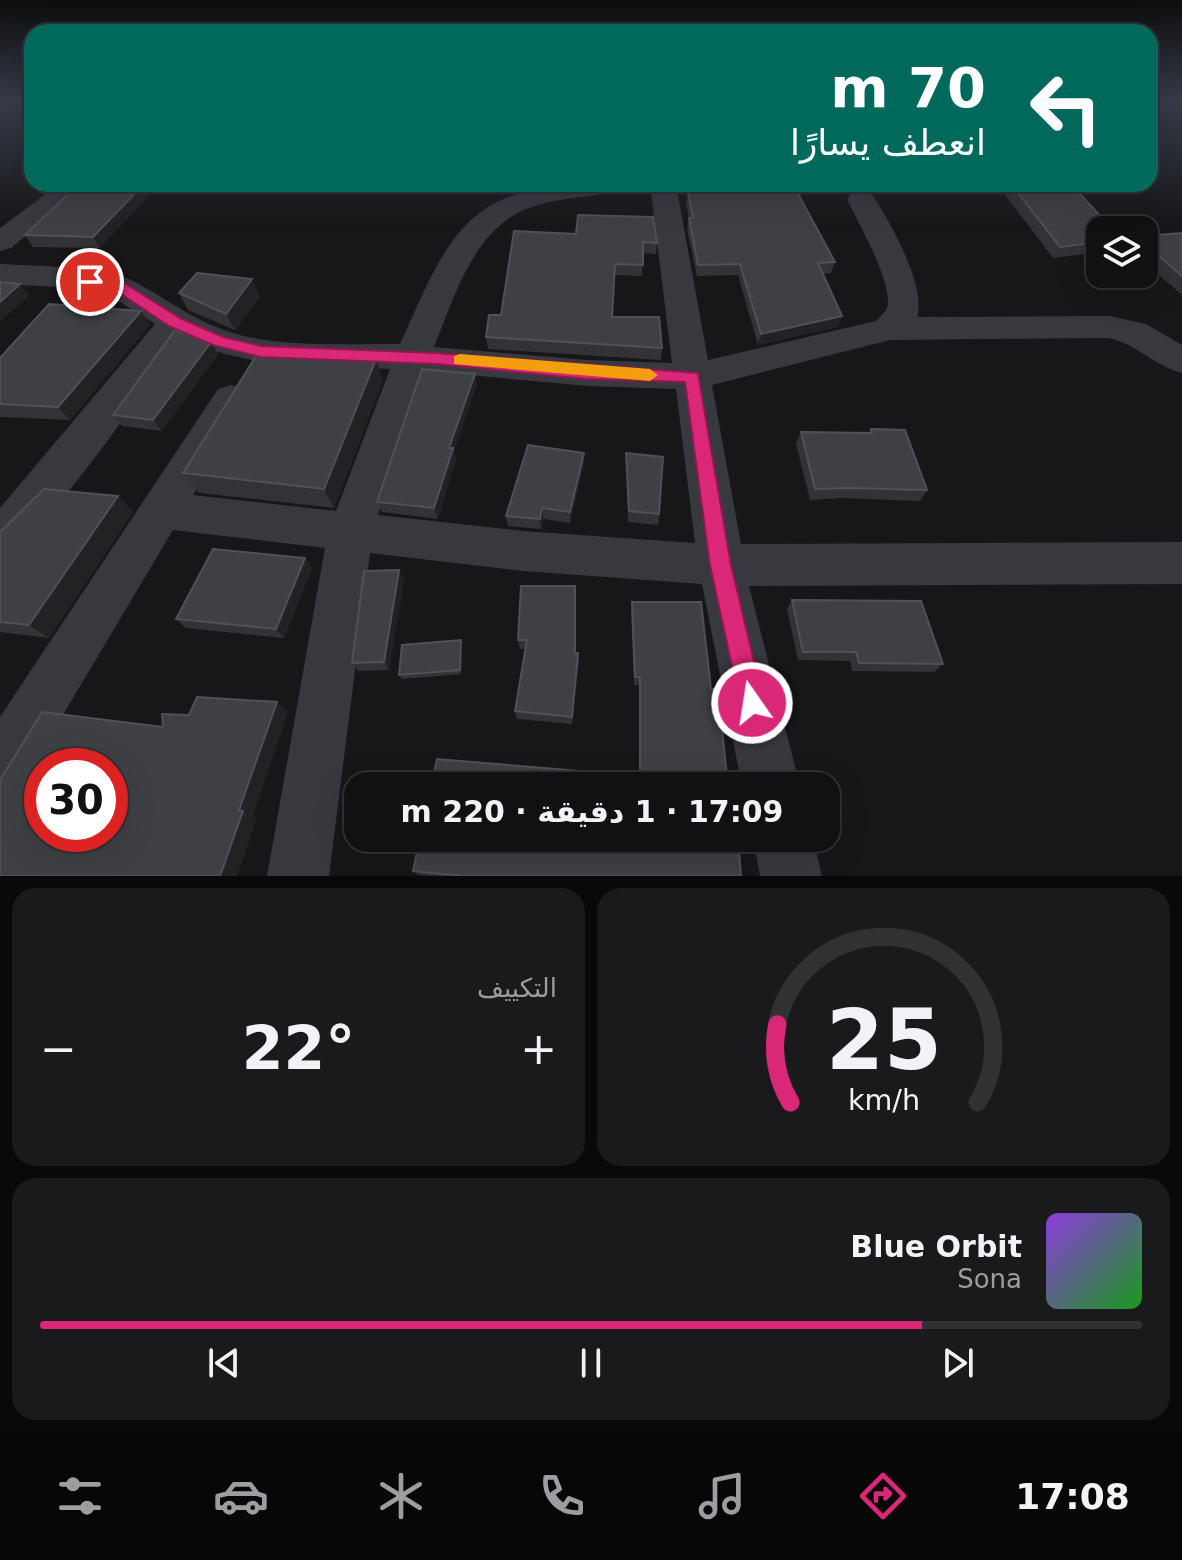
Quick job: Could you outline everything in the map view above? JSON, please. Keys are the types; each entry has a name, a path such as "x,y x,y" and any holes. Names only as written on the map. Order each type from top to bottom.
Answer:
{"street":[{"path":"0,242 66,192"},
{"path":"298,876 350,532 412,357 455,260 475,235 504,209 532,199 570,192"},
{"path":"664,192 721,565 768,772"},
{"path":"861,199 889,256 905,301 901,316 888,329"},
{"path":"0,274 61,277 119,287 175,322 218,341 261,352 412,357 587,373 692,377 888,329 1037,325 1109,327 1134,332 1182,361"},
{"path":"0,536 28,510 175,322"},
{"path":"0,767 261,352"},
{"path":"159,510 523,551 721,565 1182,563"},
{"path":"786,852 791,876"}],"building":[{"path":"71,192 136,192 93,237 25,235"},
{"path":"688,192 797,192 835,262 818,263 842,316 761,334 740,264 698,265 689,218 693,218"},
{"path":"1017,192 1078,192 1100,216 1086,216 1086,244 1060,247"},
{"path":"578,215 653,217 657,243 643,242 643,265 615,264 612,317 659,317 662,348 486,337 489,315 501,315 514,231 576,234"},
{"path":"1182,233 1182,276 1158,255 1158,235"},
{"path":"197,273 252,279 226,314 179,293"},
{"path":"0,282 20,284 0,302"},
{"path":"49,304 141,311 58,407 0,404 0,358"},
{"path":"175,330 211,342 153,420 113,415"},
{"path":"256,356 376,359 324,489 183,473"},
{"path":"422,369 475,374 449,448 453,448 434,508 377,502"},
{"path":"871,429 905,430 927,490 815,489 801,432 872,433"},
{"path":"528,445 584,453 570,512 542,508 540,519 506,516"},
{"path":"626,453 663,457 659,514 629,511"},
{"path":"44,489 118,496 29,625 0,622 0,532"},
{"path":"213,549 305,558 276,629 176,619"},
{"path":"399,570 384,662 352,663 364,571"},
{"path":"521,586 575,586 575,653 578,653 572,717 515,711 527,640 518,640"},
{"path":"792,600 921,601 943,664 859,663 856,652 803,652"},
{"path":"632,602 701,602 711,689 718,689 726,772 640,772 640,677 635,677"},
{"path":"461,640 460,670 399,675 402,645"},
{"path":"197,697 277,702 239,810 243,811 220,876 0,876 0,780 42,712 163,727 162,714 189,715"},
{"path":"437,759 592,772 434,772"},
{"path":"417,852 739,852 741,876 463,876 413,871"}],"slow traffic":[{"path":"460,360 587,373 650,375"}],"route":[{"path":"90,282 119,287 147,301 175,322 218,341 261,352 436,358 587,373 692,377 721,565 752,703"}]}
